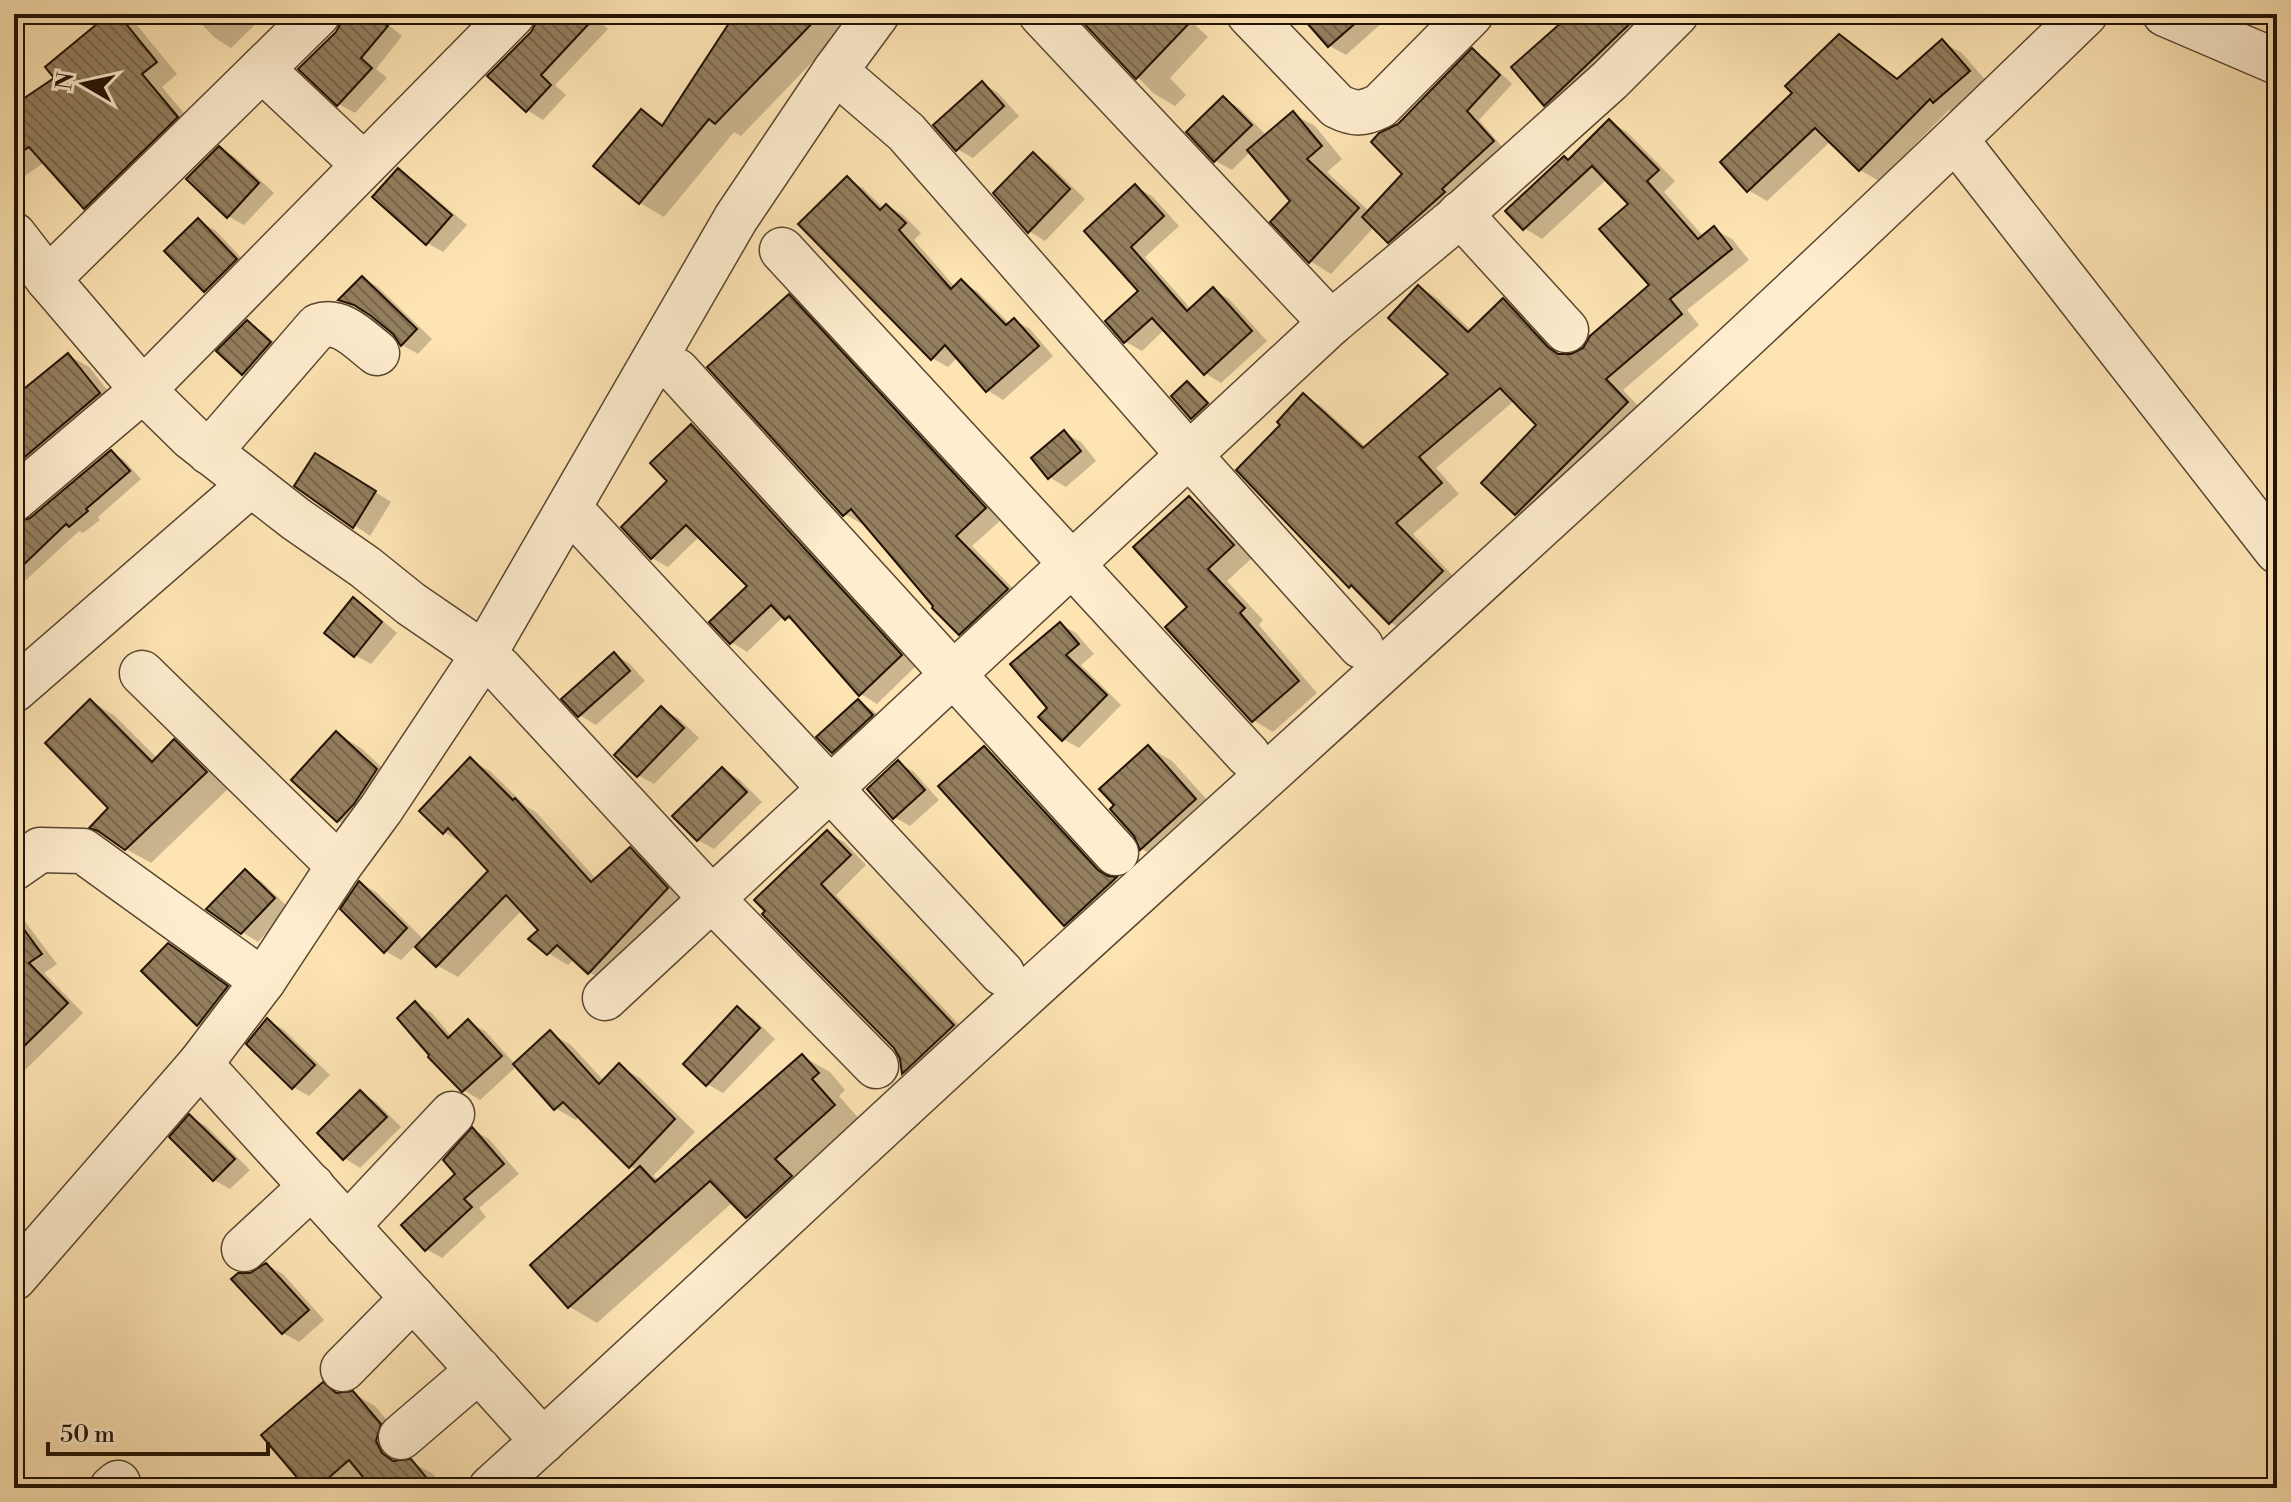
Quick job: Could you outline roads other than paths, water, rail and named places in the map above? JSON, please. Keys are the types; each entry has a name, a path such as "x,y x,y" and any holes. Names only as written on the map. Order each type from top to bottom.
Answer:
{"street":[{"path":"48,279 318,14"},
{"path":"14,499 143,390 513,14"},
{"path":"14,1278 200,1064 263,981 339,866 492,661 570,509 736,218 877,14"},
{"path":"1041,14 1331,323"},
{"path":"1249,14 1337,106 1352,114 1364,114 1380,106 1471,14"},
{"path":"605,998 1331,323 1460,214 1620,70 1676,14"},
{"path":"491,1488 922,1089 1510,556 1956,140 2085,14"},
{"path":"2165,14 2277,62"},
{"path":"262,69 364,165"},
{"path":"835,71 906,132 1361,646"},
{"path":"1956,140 2277,551"},
{"path":"1460,214 1566,330"},
{"path":"14,235 48,279 166,415 251,484 492,661 712,899 876,1066"},
{"path":"782,250 1248,755"},
{"path":"209,452 318,326 328,322 341,325 377,353"},
{"path":"677,371 1116,853"},
{"path":"14,690 251,484"},
{"path":"570,509 1002,973"},
{"path":"142,673 339,866"},
{"path":"14,868 40,850 83,851 263,981"},
{"path":"200,1064 543,1441"},
{"path":"347,1226 452,1114"},
{"path":"244,1249 312,1186"},
{"path":"343,1369 413,1298"},
{"path":"401,1437 479,1370"}]}
